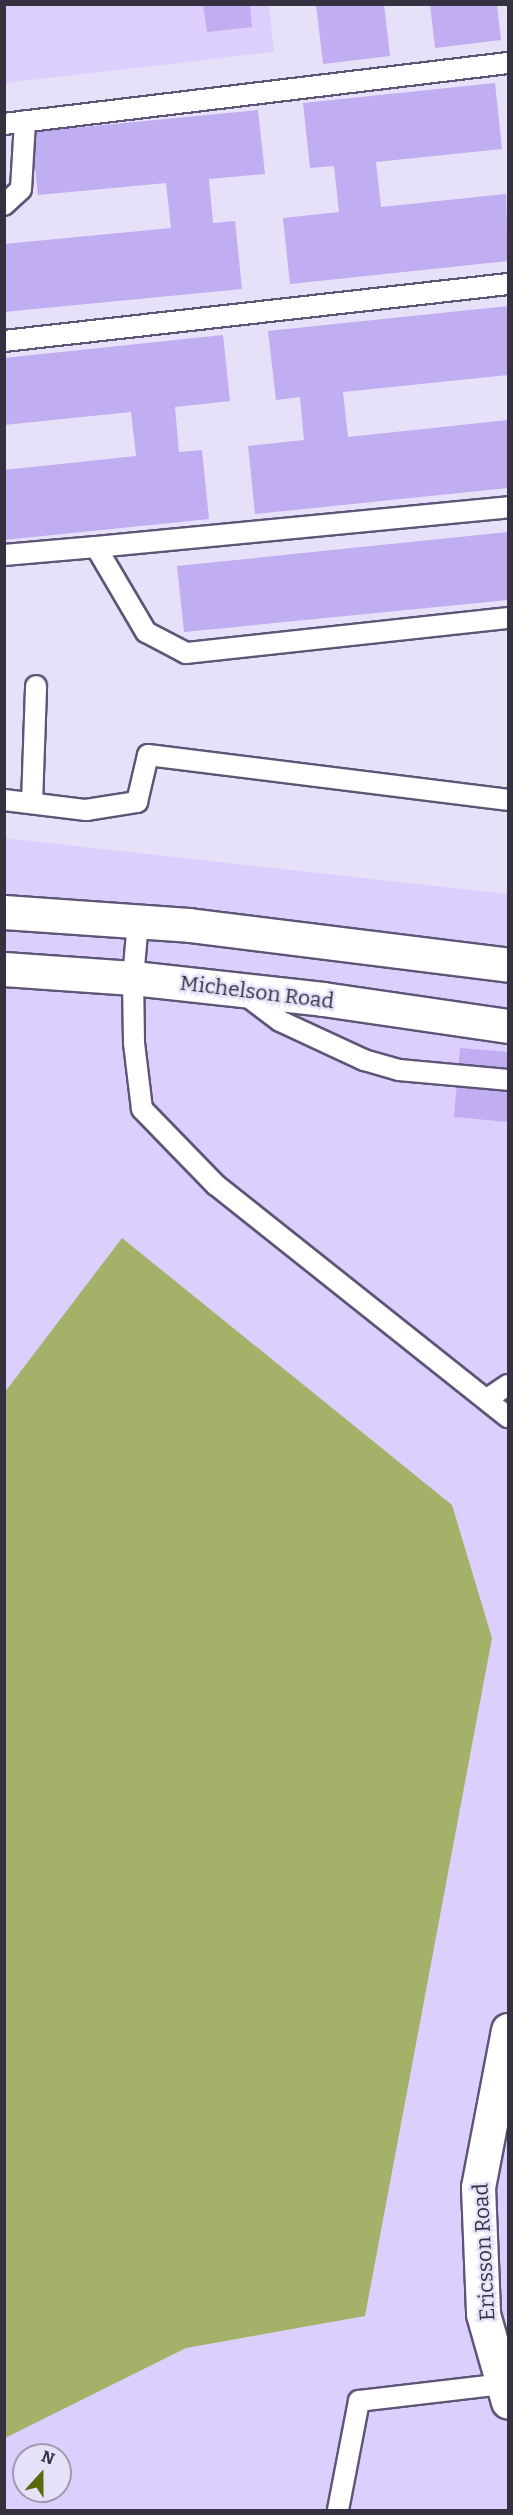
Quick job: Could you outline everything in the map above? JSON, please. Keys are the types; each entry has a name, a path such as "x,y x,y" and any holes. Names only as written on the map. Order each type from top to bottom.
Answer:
{"street":[{"path":"4,912 138,922 508,965"},
{"name":"Michelson Road","path":"4,969 133,978 508,1026"},
{"name":"Ericsson Road","path":"506,2393 483,2314 478,2187 508,2030"}],"lane":[{"path":"4,124 508,63"},
{"path":"4,205 21,189 25,121"},
{"path":"4,341 508,284"},
{"path":"4,555 508,507"},
{"path":"96,548 146,632 186,653 508,618"},
{"path":"32,803 36,686"},
{"path":"4,800 86,810 137,802 148,755 508,800"},
{"path":"138,922 133,978 134,1043 142,1109 216,1185 508,1417"},
{"path":"238,990 280,1021 364,1060 399,1070 508,1080"},
{"path":"486,1399 508,1385"},
{"path":"338,2511 359,2401 506,2393"}],"shaded area":[{"path":"4,5 269,5 274,52 5,83"},
{"path":"5,838 508,894 508,2510 5,2510"}],"green space":[{"path":"122,1238 452,1505 492,1638 365,2316 186,2348 5,2438 5,1392"}],"building":[{"path":"203,4 250,4 252,27 207,32"},
{"path":"316,4 384,4 390,56 323,64"},
{"path":"430,4 497,4 501,40 435,48"},
{"path":"495,83 502,149 376,162 381,207 506,194 508,261 290,284 283,218 339,212 334,166 310,168 303,103"},
{"path":"258,110 265,174 209,179 213,223 235,221 242,289 4,312 4,244 171,228 166,183 38,195 31,132"},
{"path":"508,306 508,375 343,392 348,437 508,420 508,488 255,514 248,446 304,440 300,397 276,400 268,331"},
{"path":"223,335 230,401 175,407 179,452 202,450 209,519 4,540 4,470 136,456 131,412 4,425 4,358"},
{"path":"508,532 508,600 184,632 177,566"},
{"path":"460,1048 508,1052 508,1122 454,1117"}]}
